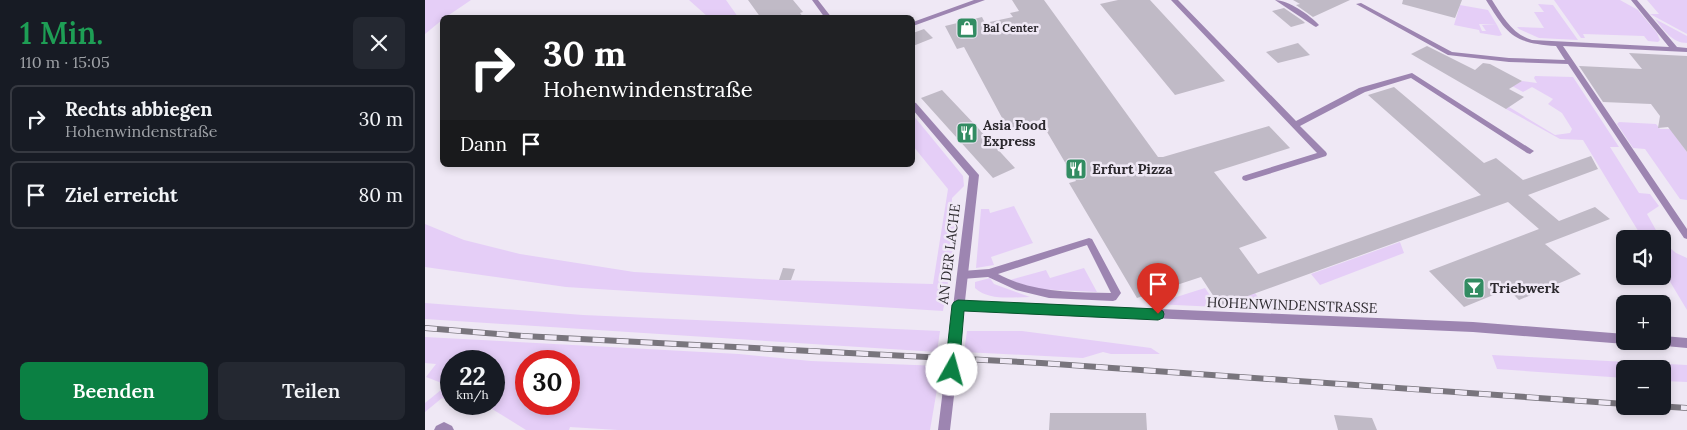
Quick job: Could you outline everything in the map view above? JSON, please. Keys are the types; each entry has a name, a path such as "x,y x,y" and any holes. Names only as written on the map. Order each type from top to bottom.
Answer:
{"street":[{"path":"915,23 981,0"},
{"name":"AN DER LACHE","path":"915,107 974,175 951,379 943,430"},
{"name":"HOHENWINDENSTRASSE","path":"958,305 1463,327 1616,338"},
{"path":"1671,342 1687,344"}],"lane":[{"path":"815,0 827,15"},
{"path":"1173,0 1323,154 1245,178"},
{"path":"1278,0 1306,17 1316,26"},
{"path":"1368,0 1359,4 1450,54 1509,60 1571,62"},
{"path":"1489,0 1507,29 1513,35 1532,42 1687,50"},
{"path":"1634,0 1675,49"},
{"path":"1558,44 1687,236"},
{"path":"1295,125 1362,90 1412,75 1530,151"},
{"path":"962,275 989,273 1089,241 1116,293 1113,297 1033,293 1003,282 989,273"},
{"path":"440,430 444,427 448,430"}],"shaded area":[{"path":"425,0 471,0 449,15 440,15 440,22 425,34"},
{"path":"689,0 726,0 737,15 706,15"},
{"path":"1554,0 1620,0 1638,10 1657,33 1660,40 1658,42 1648,41 1644,36 1583,34 1585,38 1581,38"},
{"path":"1647,0 1687,0 1687,34 1650,14 1659,14"},
{"path":"1538,4 1553,5 1578,40 1539,38 1519,29 1517,27 1544,28 1534,12 1544,12"},
{"path":"1460,5 1488,10 1497,25 1502,35 1480,33 1479,30 1454,25","holes":["1479,24 1497,25 1482,25 1486,31 1482,31"]},
{"path":"1655,19 1687,36 1687,43 1673,38"},
{"path":"1494,76 1515,85 1522,81 1537,83 1534,78 1535,76 1573,77 1619,147 1610,147 1639,193 1650,194 1659,206 1647,214 1656,230 1638,230 1583,140 1560,139 1506,109 1509,107 1555,135 1570,133 1572,129 1562,113 1548,104 1553,99 1532,87 1523,92"},
{"path":"915,117 963,176 964,186 952,198 951,221 957,231 943,311 566,287 425,267 425,224 464,240 520,254 634,272 779,280 933,284 948,189 915,148"},
{"path":"1619,122 1656,124 1660,129 1670,129 1687,152 1687,200 1680,199 1645,149 1633,148 1617,124"},
{"path":"1014,206 1033,243 991,257 994,265 976,268 981,209 989,209 990,213"},
{"path":"1400,242 1404,253 1320,285 1311,274"},
{"path":"1671,249 1687,258 1687,310 1671,283"},
{"path":"1084,268 1097,292 1036,289 1010,280 1046,270 1050,278"},
{"path":"990,278 994,284 1030,297 994,297 975,288 975,282"},
{"path":"1205,288 1218,307 1154,304"},
{"path":"1255,293 1266,309 1230,308 1227,303"},
{"path":"425,303 583,315 940,331 937,352 425,319"},
{"path":"967,331 1022,331 1151,348 1160,354 1111,354 1103,352 1083,358 964,352"},
{"path":"425,337 739,354 811,361 941,366 930,430 618,430 570,427 569,430 526,430 502,415 505,415 505,350 440,350 440,382 426,377 436,364 425,363"},
{"path":"1492,355 1616,361 1616,377 1497,369"},
{"path":"1671,364 1687,365 1687,382 1671,381"},
{"path":"440,391 440,400 425,412 425,403"}],"building":[{"path":"748,0 793,0 803,12 800,13 802,15 759,15"},
{"path":"1012,0 1044,0 1158,157 1269,126 1290,148 1214,172 1267,238 1239,248 1258,274 1481,195 1368,95 1394,87 1484,163 1496,158 1523,180 1591,156 1598,169 1528,195 1559,221 1595,207 1610,219 1545,244 1581,274 1519,300 1508,289 1464,307 1429,271 1539,229 1508,202 1220,306 1201,277 1137,298 1069,183 1076,181 1040,120 1008,129 964,47 957,49 945,26 982,17 985,23 1013,17 1010,13 1019,11"},
{"path":"1118,0 1150,0 1225,81 1175,95 1100,4"},
{"path":"1293,0 1350,0 1313,17 1296,5 1300,4"},
{"path":"1403,0 1462,0 1455,18 1402,4"},
{"path":"1284,8 1305,23 1291,27 1272,11"},
{"path":"924,29 933,38 915,45 915,32"},
{"path":"1298,43 1310,55 1278,63 1266,52"},
{"path":"1427,46 1475,70 1483,63 1490,64 1522,81 1509,89 1524,97 1506,109 1411,54"},
{"path":"1629,53 1687,56 1687,152 1668,127 1658,128 1660,116 1651,104 1603,102 1579,66 1642,69"},
{"name":"Asia Food Express","path":"942,90 1015,168 993,178 921,98"},
{"path":"783,268 795,269 791,280 779,280"},
{"path":"1050,413 1146,413 1147,430 1049,430"},
{"path":"1334,415 1372,418 1377,430 1338,430"}],"railway":[{"path":"425,328 523,336 1041,363 1616,403"},
{"path":"1671,407 1687,408"}],"place":[{"name":"Bal Center","path":"967,28"},
{"name":"Asia Food Express","path":"967,133"},
{"name":"Erfurt Pizza","path":"1076,169"},
{"name":"Triebwerk","path":"1474,288"}],"route":[{"path":"952,370 958,305 1158,314"}]}
